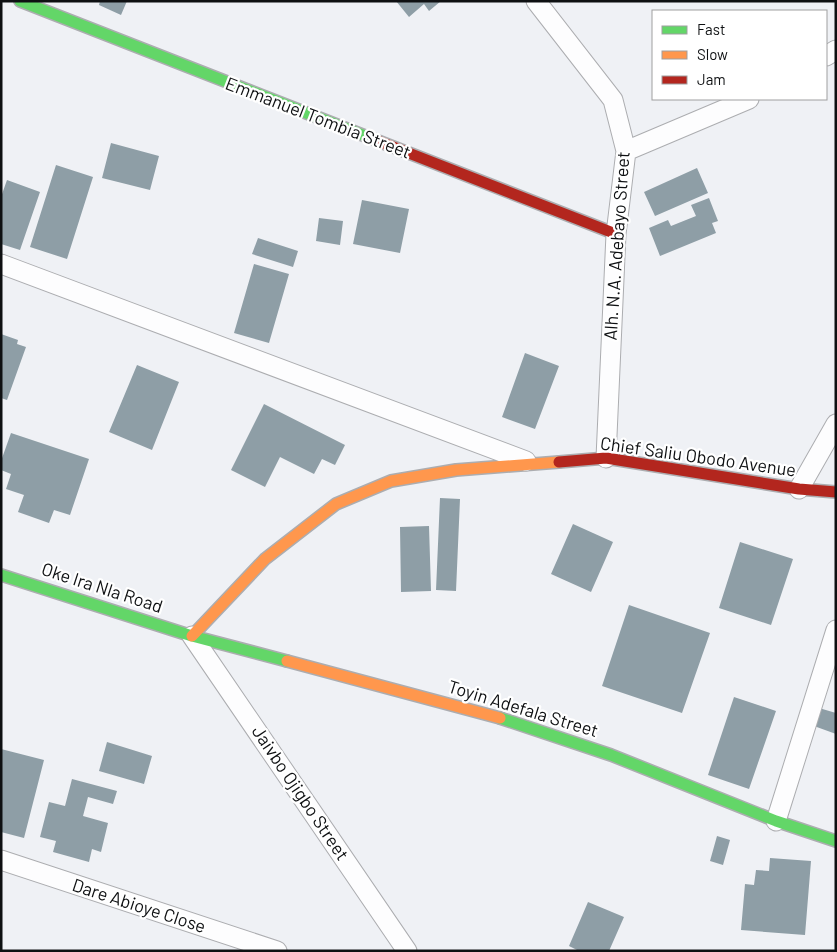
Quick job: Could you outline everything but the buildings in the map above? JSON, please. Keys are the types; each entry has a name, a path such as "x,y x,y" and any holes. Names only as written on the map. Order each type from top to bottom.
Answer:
{"street":[{"name":"Emmanuel Tombia Street","path":"20,1 616,234"},
{"name":"Alh. N.A. Adebayo Street","path":"536,1 613,100 626,151 616,234 606,458"},
{"path":"626,151 747,100"},
{"path":"1,264 534,464"},
{"path":"799,489 836,424"},
{"name":"Chief Saliu Obodo Avenue","path":"192,636 265,559 336,504 391,481 456,470 606,458 799,489 836,492"},
{"name":"Oke Ira Nla Road","path":"1,575 192,636"},
{"path":"776,821 836,630"},
{"name":"Toyin Adefala Street","path":"192,636 516,722 611,755 776,821 836,841"},
{"name":"Jaivbo Ojigbo Street","path":"192,636 412,950"},
{"name":"Dare Abioye Close","path":"1,860 277,951"}],"traffic: fast":[{"path":"20,1 378,141"},
{"path":"1,575 192,636 287,661"},
{"path":"500,718 611,755 776,821 836,841"}],"traffic: slow":[{"path":"192,636 265,559 336,504 391,481 456,470 559,462"},
{"path":"287,661 500,718"}],"traffic: jam":[{"path":"378,141 616,234"},
{"path":"559,462 606,458 799,489 836,492"}]}
